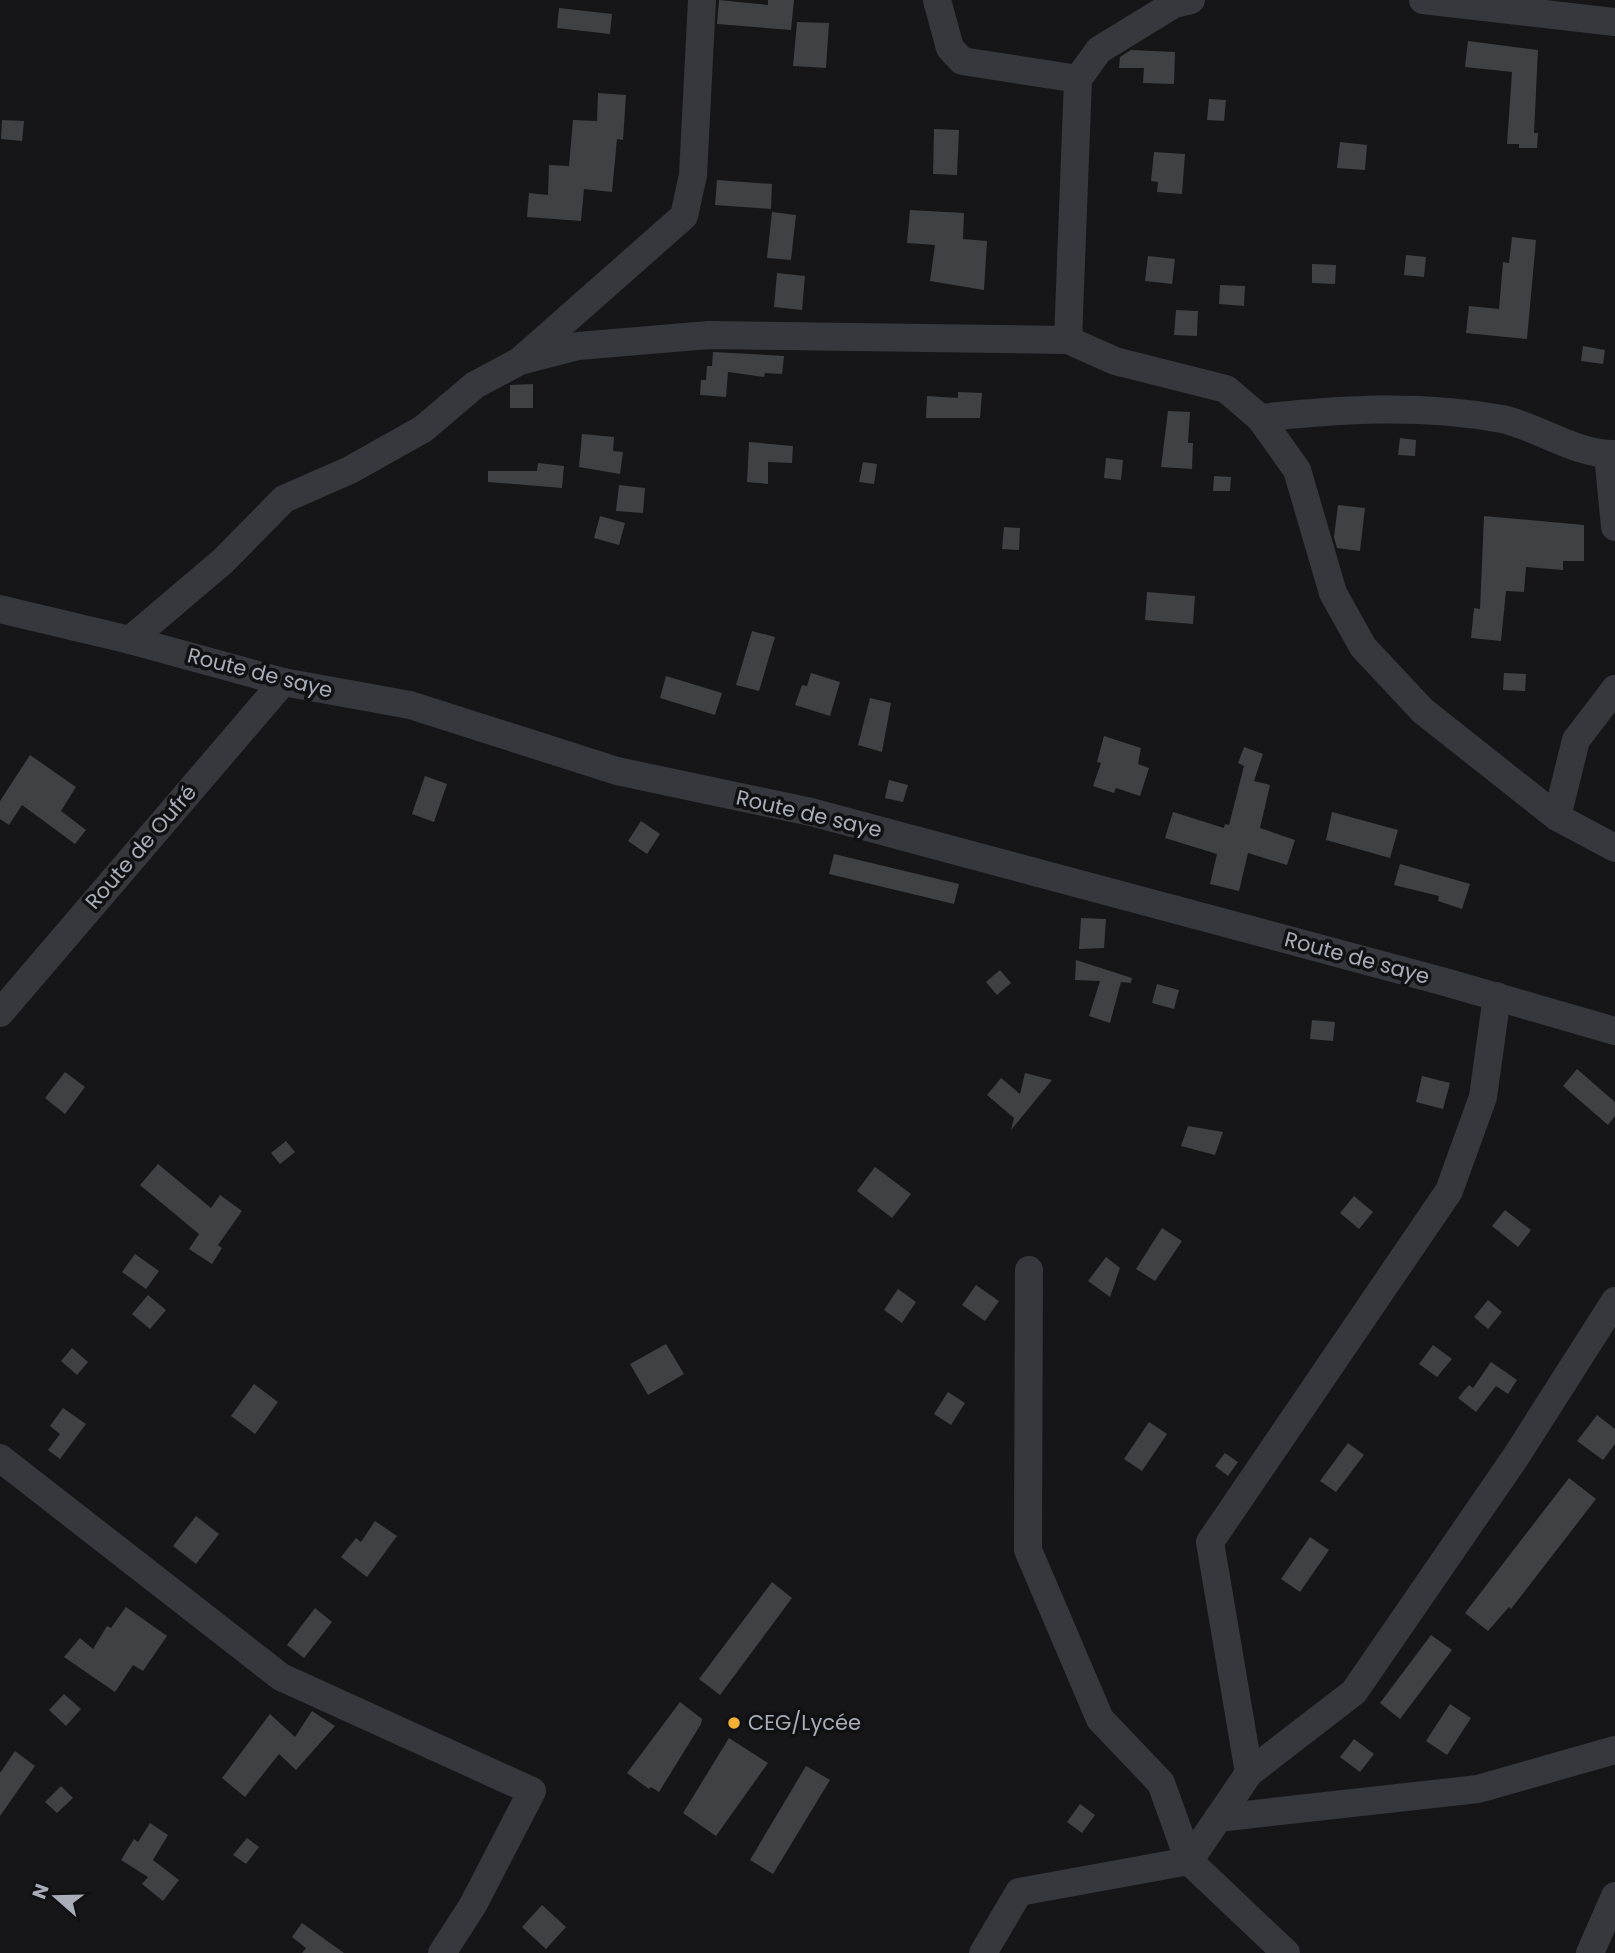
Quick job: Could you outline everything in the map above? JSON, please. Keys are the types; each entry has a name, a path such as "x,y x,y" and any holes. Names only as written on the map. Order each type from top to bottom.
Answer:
{"street":[{"path":"130,640 223,561 285,499 350,470 423,429 475,385 520,361 684,216 694,175 702,0"},
{"path":"937,0 950,48 962,61 1078,79"},
{"path":"1068,340 1078,79 1099,50 1174,4 1191,0"},
{"path":"1423,0 1526,5 1615,22"},
{"path":"520,361 578,346 709,335 1068,340 1115,361 1226,389 1260,418 1297,470 1333,593 1363,647 1423,711 1558,817 1615,848"},
{"path":"1260,418 1414,408 1504,420 1611,454 1615,527"},
{"name":"Route de saye","path":"0,609 130,640 283,682 410,705 617,771 811,812 1496,996 1615,1031"},
{"name":"Route de Oufré","path":"0,1013 283,682"},
{"path":"1558,817 1576,740 1615,689"},
{"path":"1249,1773 1210,1542 1449,1191 1483,1097 1496,996"},
{"path":"1029,1270 1028,1550 1100,1719 1161,1783 1189,1861 1286,1953"},
{"path":"983,1953 1019,1892 1189,1861 1249,1773 1354,1692 1515,1458 1615,1301"},
{"path":"0,1458 281,1678 532,1791 473,1905 442,1953"},
{"path":"1218,1818 1478,1789 1615,1750"},
{"path":"1590,1953 1615,1896"}],"building":[{"path":"719,0 768,5 768,0 794,0 791,30 717,24"},
{"path":"559,8 612,14 610,34 557,28"},
{"path":"797,22 829,23 826,68 793,66"},
{"path":"1468,41 1538,50 1534,133 1538,133 1537,148 1519,148 1519,144 1507,144 1512,72 1465,67"},
{"path":"1131,50 1175,52 1174,84 1143,83 1144,68 1119,68 1120,57"},
{"path":"598,93 626,95 623,140 617,139 612,192 584,189 581,221 527,217 529,193 548,195 549,165 569,166 573,120 597,121"},
{"path":"1209,99 1226,100 1224,121 1207,120"},
{"path":"2,120 24,121 22,141 1,139"},
{"path":"934,129 959,130 957,175 933,174"},
{"path":"1340,142 1367,145 1365,170 1337,168"},
{"path":"1154,152 1185,154 1182,194 1157,192 1158,182 1151,181"},
{"path":"717,180 772,184 771,209 715,205"},
{"path":"910,210 964,213 963,239 987,241 984,290 930,281 935,245 907,243"},
{"path":"772,212 796,215 791,260 767,258"},
{"path":"1512,237 1536,240 1527,339 1466,333 1469,306 1499,309 1503,262 1509,263"},
{"path":"1406,255 1426,257 1424,277 1404,275"},
{"path":"1148,256 1175,259 1172,284 1145,281"},
{"path":"1312,264 1336,265 1335,284 1312,283"},
{"path":"777,273 805,276 802,310 774,307"},
{"path":"1220,285 1245,286 1244,306 1219,304"},
{"path":"1176,310 1198,311 1197,336 1174,335"},
{"path":"1583,346 1605,350 1603,364 1581,361"},
{"path":"713,352 784,356 782,374 765,373 764,377 728,372 726,397 700,395 701,380 706,380 707,366 712,366"},
{"path":"533,384 533,408 510,408 510,385"},
{"path":"958,392 982,393 980,418 926,418 927,396 958,398"},
{"path":"1168,411 1190,412 1188,443 1193,443 1192,469 1161,467"},
{"path":"582,434 614,437 613,451 623,452 620,474 579,467"},
{"path":"1400,438 1416,440 1415,456 1398,455"},
{"path":"749,442 793,446 792,463 768,462 768,484 747,482"},
{"path":"1106,458 1123,460 1121,480 1104,478"},
{"path":"863,462 877,464 874,484 859,482"},
{"path":"538,463 564,466 562,488 488,482 488,471 537,471"},
{"path":"1214,476 1231,477 1230,491 1213,491"},
{"path":"619,485 645,488 643,513 616,511"},
{"path":"1338,505 1365,508 1360,551 1337,548 1334,537"},
{"path":"600,516 625,523 619,545 594,538"},
{"path":"1484,516 1584,525 1584,561 1563,561 1563,570 1526,567 1524,592 1506,591 1501,641 1471,638 1474,608 1480,609"},
{"path":"1004,527 1020,528 1019,550 1002,549"},
{"path":"1147,592 1195,596 1193,624 1145,620"},
{"path":"752,631 775,637 759,691 736,685"},
{"path":"811,673 840,682 830,716 795,705 802,685 807,686"},
{"path":"1504,673 1526,674 1525,691 1503,690"},
{"path":"666,676 722,693 715,715 660,698"},
{"path":"870,698 891,703 882,752 858,745"},
{"path":"1104,736 1141,748 1138,764 1149,768 1140,796 1116,788 1114,793 1093,786 1101,763 1097,762"},
{"path":"1244,747 1263,754 1254,781 1270,785 1260,828 1295,840 1287,865 1248,853 1239,891 1210,884 1217,854 1165,838 1173,812 1224,828 1225,824 1229,825 1244,766 1238,763"},
{"path":"30,755 76,787 61,811 86,830 75,844 22,805 9,825 0,819 0,801"},
{"path":"425,776 447,784 434,822 412,814"},
{"path":"889,780 908,785 903,802 885,798"},
{"path":"1332,812 1398,830 1390,858 1326,840"},
{"path":"641,821 660,834 647,854 628,841"},
{"path":"834,854 959,884 954,904 829,874"},
{"path":"1400,864 1470,884 1462,909 1438,901 1439,896 1394,885"},
{"path":"1081,918 1106,919 1104,948 1079,949"},
{"path":"1076,960 1132,978 1131,983 1121,982 1110,1023 1089,1016 1100,981 1075,980"},
{"path":"1000,970 1011,983 997,995 986,982"},
{"path":"1157,984 1179,990 1174,1009 1152,1003"},
{"path":"1312,1020 1335,1022 1333,1041 1310,1039"},
{"path":"1577,1069 1615,1102 1615,1116 1608,1125 1563,1086"},
{"path":"65,1072 85,1087 65,1114 45,1098"},
{"path":"1025,1073 1052,1080 1011,1130 1014,1118 987,1095 1001,1078 1020,1094"},
{"path":"1422,1076 1450,1083 1443,1109 1416,1102"},
{"path":"1188,1126 1223,1132 1215,1155 1181,1146"},
{"path":"286,1141 295,1152 280,1164 271,1153"},
{"path":"158,1164 211,1208 220,1195 242,1211 218,1245 222,1248 212,1264 189,1249 199,1234 140,1185"},
{"path":"875,1167 911,1194 892,1218 857,1191"},
{"path":"1354,1196 1373,1212 1359,1229 1340,1213"},
{"path":"1505,1210 1531,1230 1518,1247 1492,1226"},
{"path":"1162,1228 1182,1241 1155,1281 1136,1269"},
{"path":"135,1254 159,1271 146,1289 122,1272"},
{"path":"1106,1257 1120,1268 1110,1297 1088,1281"},
{"path":"976,1285 999,1301 985,1321 962,1305"},
{"path":"898,1289 916,1302 902,1323 884,1310"},
{"path":"148,1295 166,1310 150,1329 132,1314"},
{"path":"1488,1300 1502,1312 1488,1329 1474,1317"},
{"path":"666,1344 684,1374 648,1395 630,1364"},
{"path":"1433,1345 1452,1359 1437,1377 1419,1364"},
{"path":"72,1348 88,1362 77,1375 61,1361"},
{"path":"1491,1362 1517,1380 1508,1394 1496,1386 1476,1412 1458,1398 1469,1385 1473,1388"},
{"path":"254,1384 278,1402 255,1434 231,1416"},
{"path":"948,1392 965,1403 951,1425 934,1414"},
{"path":"63,1408 86,1424 60,1459 48,1450 60,1434 50,1426"},
{"path":"1597,1415 1615,1429 1615,1444 1603,1460 1577,1441"},
{"path":"1149,1422 1167,1434 1142,1471 1124,1459"},
{"path":"1348,1443 1364,1455 1336,1492 1320,1481"},
{"path":"1225,1453 1238,1462 1228,1476 1215,1466"},
{"path":"1569,1478 1596,1499 1511,1609 1509,1607 1488,1631 1465,1613"},
{"path":"196,1516 219,1534 196,1564 173,1546"},
{"path":"375,1521 397,1536 367,1577 341,1557 356,1538 361,1542"},
{"path":"1310,1537 1329,1550 1300,1592 1281,1579"},
{"path":"772,1582 792,1598 720,1695 699,1679"},
{"path":"126,1607 167,1636 143,1671 133,1665 115,1692 64,1657 80,1638 93,1649 107,1626 111,1628"},
{"path":"315,1608 332,1622 304,1658 287,1645"},
{"path":"1431,1635 1452,1650 1400,1719 1380,1703"},
{"path":"64,1694 81,1709 66,1726 49,1710"},
{"path":"680,1702 702,1719 701,1724 659,1792 651,1787 649,1789 627,1773"},
{"path":"1450,1704 1471,1718 1447,1755 1426,1741"},
{"path":"312,1711 335,1726 296,1770 279,1754 245,1797 222,1778 270,1714 295,1737"},
{"path":"729,1738 768,1763 716,1836 683,1813"},
{"path":"1354,1739 1374,1754 1360,1772 1340,1757"},
{"path":"15,1751 35,1766 0,1816 0,1773"},
{"path":"806,1766 830,1780 773,1874 750,1860"},
{"path":"61,1786 73,1798 57,1813 45,1802"},
{"path":"1080,1804 1095,1815 1082,1833 1067,1822"},
{"path":"150,1823 168,1835 153,1860 179,1880 163,1901 142,1884 148,1877 121,1860 134,1839 138,1842"},
{"path":"247,1838 259,1847 246,1864 233,1855"},
{"path":"542,1905 566,1927 546,1949 522,1927"},
{"path":"302,1923 344,1953 302,1953 306,1948 292,1937"}],"place":[{"name":"CEG/Lycée","path":"734,1723"}]}
